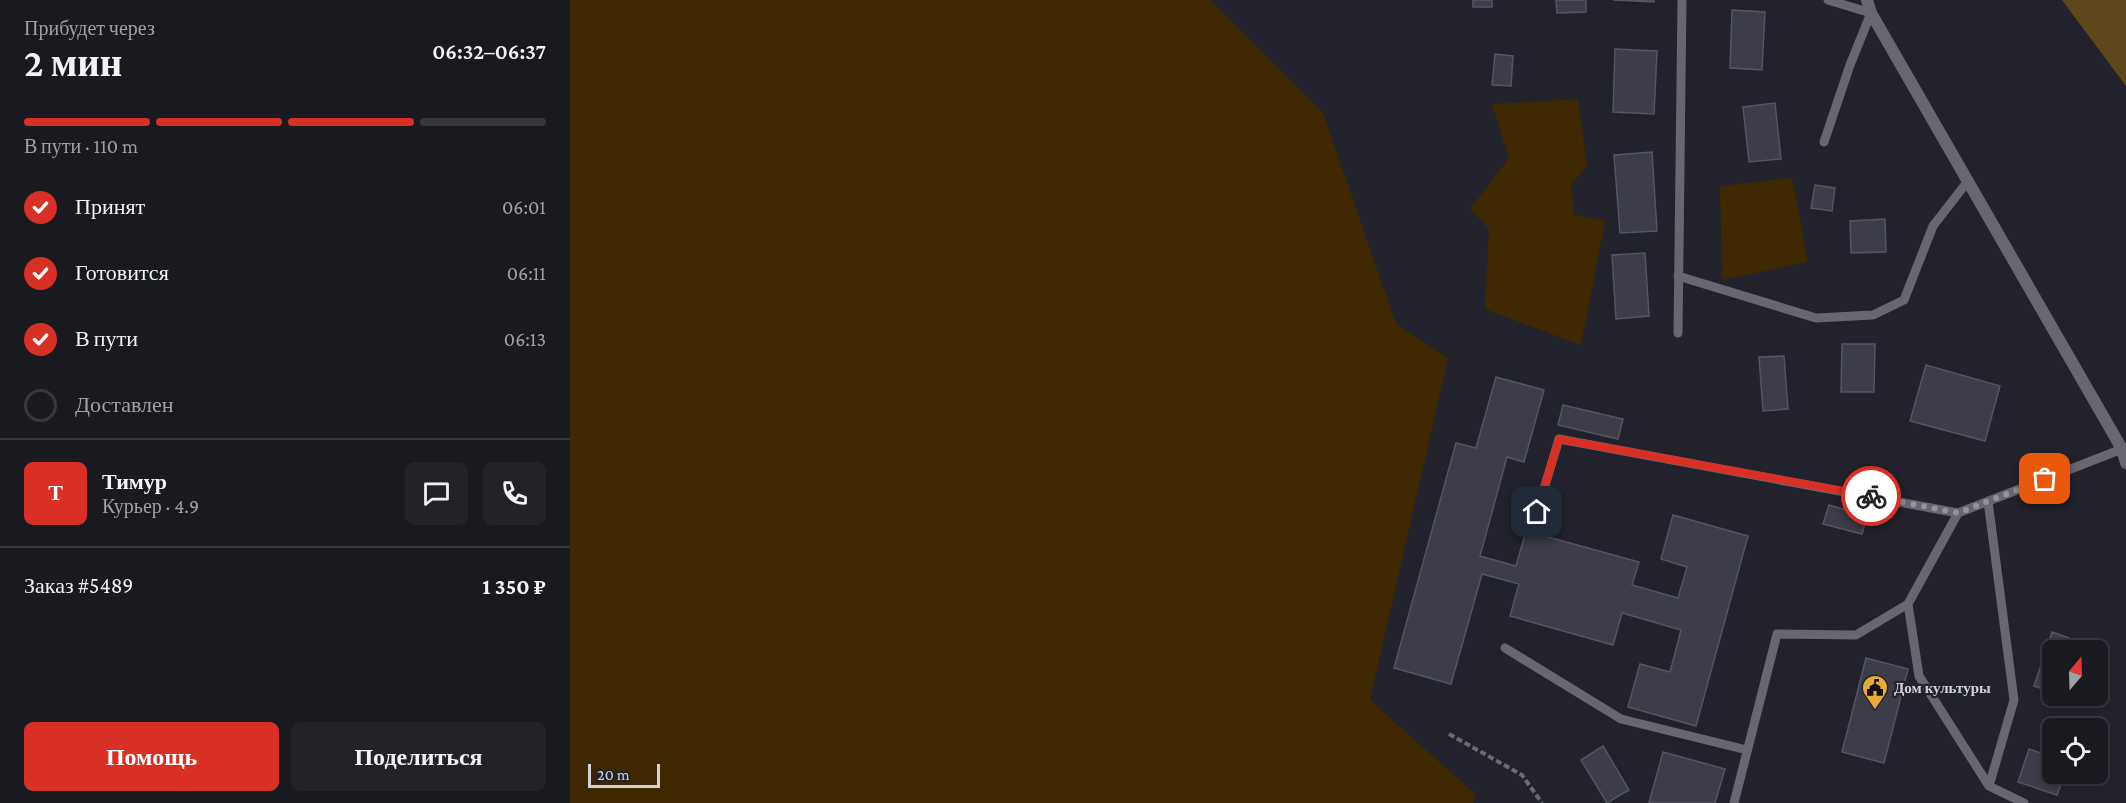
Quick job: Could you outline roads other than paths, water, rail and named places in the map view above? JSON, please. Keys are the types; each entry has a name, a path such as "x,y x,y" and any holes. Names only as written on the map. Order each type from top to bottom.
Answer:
{"street":[{"path":"1866,0 1871,13 2122,449 2126,463"}],"lane":[{"path":"1678,333 1682,0"},
{"path":"1824,142 1850,65 1871,13 1828,0"},
{"path":"1678,276 1816,318 1873,315 1904,300 1932,226 1968,181"},
{"path":"1537,512 1559,439 1958,513 2122,449"},
{"path":"1988,501 2014,700 1989,786"},
{"path":"1734,803 1777,634 1856,635 1908,604 1958,513"},
{"path":"1908,604 1919,676 1989,786 2024,803"},
{"path":"1506,648 1621,718 1747,750"}],"place":[{"name":"Дом культуры","path":"1875,711"}]}
